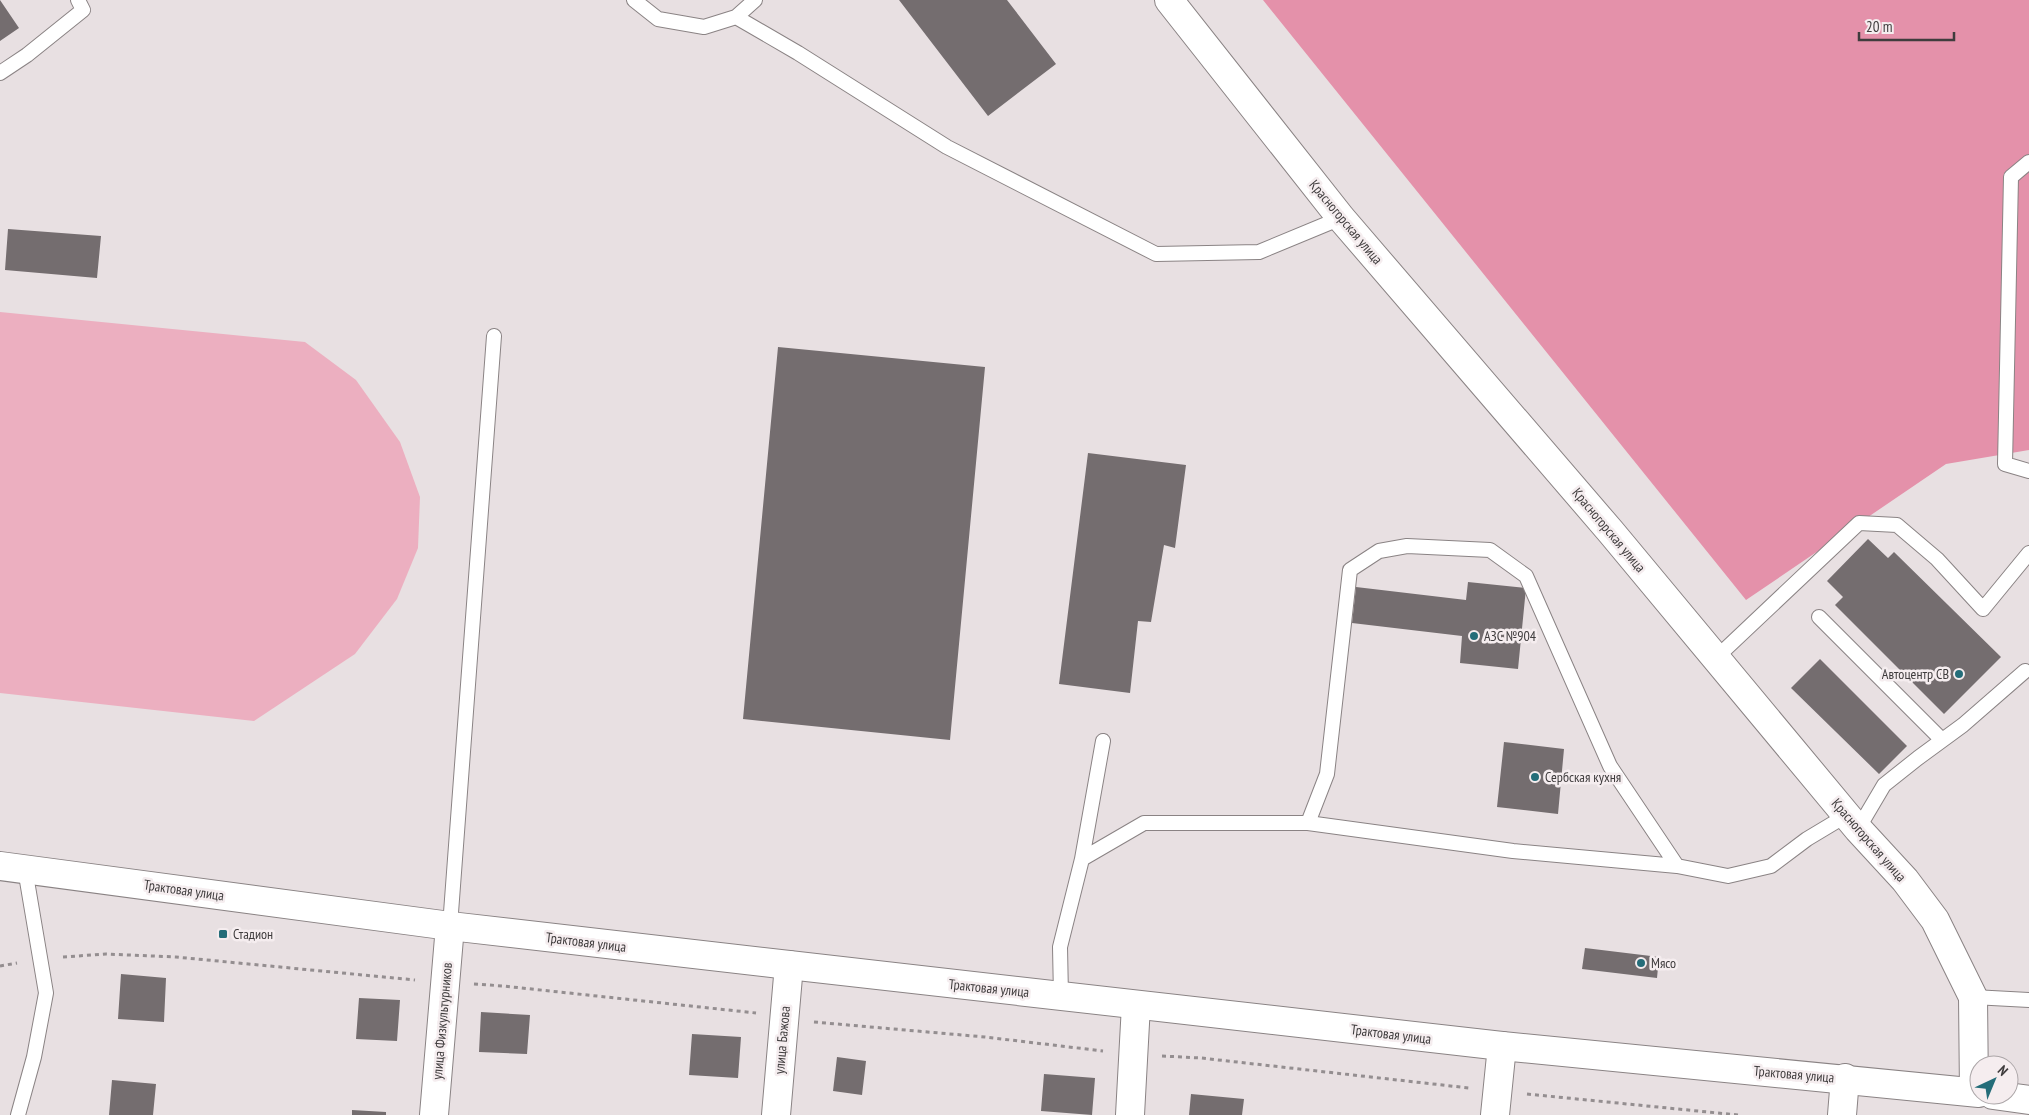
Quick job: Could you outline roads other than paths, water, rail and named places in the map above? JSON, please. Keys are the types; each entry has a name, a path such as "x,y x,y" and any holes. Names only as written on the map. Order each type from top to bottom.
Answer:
{"main road":[{"name":"Красногорская улица","path":"1169,0 1341,218 1611,532 1852,822 1904,880 1935,920 1972,997 1978,1055"},
{"name":"Трактовая улица","path":"13,867 450,926 789,965 1502,1046 1969,1092"},
{"name":"улица Физкультурников","path":"434,1115 450,926"},
{"name":"улица Бажова","path":"776,1115 789,965"},
{"path":"1130,1115 1136,1004"},
{"path":"1497,1103 1502,1046"},
{"path":"1842,1115 1845,1078"}],"lane":[{"path":"0,73 27,55 83,10 78,0"},
{"path":"634,0 658,19 704,27 736,17 755,0"},
{"path":"736,17 798,53 947,147 1156,254 1259,252 1341,218"},
{"path":"2029,162 2011,177 2005,464 2029,471"},
{"path":"450,926 494,336"},
{"path":"1716,658 1859,523 1897,525 1937,559 1983,609 2029,553"},
{"path":"1308,822 1326,774 1350,570 1379,551 1407,546 1490,550 1526,576 1610,766 1677,866"},
{"path":"1819,617 1942,740"},
{"path":"1082,859 1144,823 1308,822 1513,852 1677,866 1728,876 1771,866 1807,840 1852,822 1884,785 1963,725 2026,671"},
{"path":"1061,996 1060,947 1082,859 1103,741"},
{"path":"13,867 41,959 46,993 34,1057 18,1115"},
{"path":"1972,997 2029,1000"}],"place":[{"name":"АЗС №904","path":"1474,636"},
{"name":"Автоцентр СВ","path":"1959,674"},
{"name":"Сербская кухня","path":"1535,777"},
{"name":"Стадион","path":"223,934"},
{"name":"Мясо","path":"1641,963"}]}
